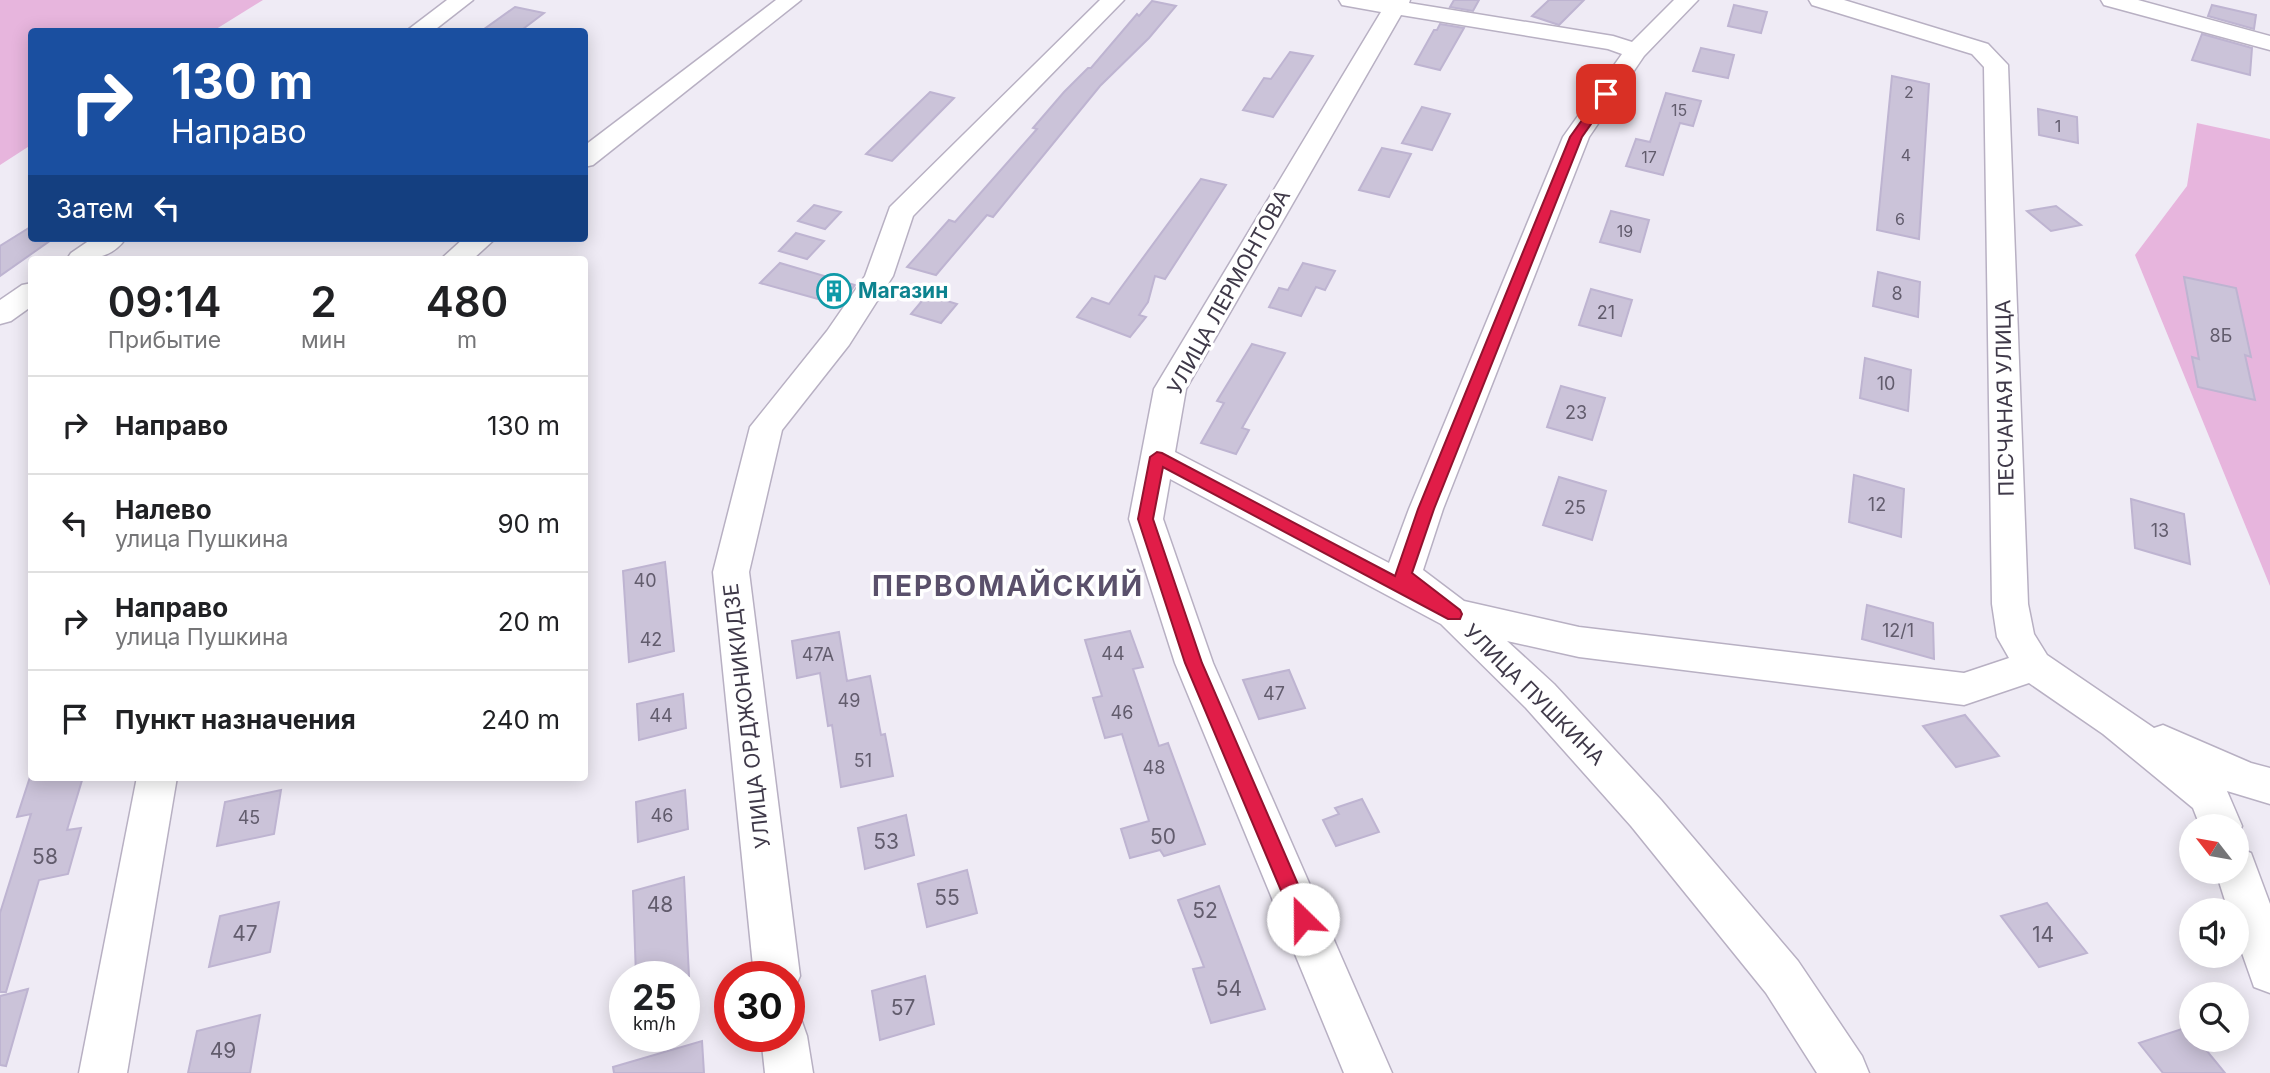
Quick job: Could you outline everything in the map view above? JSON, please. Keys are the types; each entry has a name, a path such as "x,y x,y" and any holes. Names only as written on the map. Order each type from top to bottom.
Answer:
{"street":[{"path":"422,28 462,0"},
{"path":"588,156 790,0"},
{"name":"УЛИЦА ОРДЖОНИКИДЗЕ","path":"776,961 731,572 766,427 838,338 879,276 900,213 1113,0"},
{"path":"1350,0 1396,4 1614,43 1636,51"},
{"name":"УЛИЦА ПУШКИНА","path":"1687,0 1636,51 1576,137 1426,509 1403,575 1454,614 1540,696 1646,813 1782,977 1845,1073"},
{"name":"ПЕСЧАНАЯ УЛИЦА","path":"1820,0 1980,49 1996,65 2010,604 2016,638 2034,666 2117,722 2209,796 2216,814"},
{"path":"2112,0 2270,43"},
{"name":"УЛИЦА ЛЕРМОНТОВА","path":"1368,1073 1194,663 1146,519 1170,389 1396,4"},
{"path":"85,256 106,242"},
{"path":"459,256 477,242"},
{"path":"0,314 28,295"},
{"path":"1157,457 1454,614 1579,642 1964,689 2034,666 2118,722 2245,780 2270,786"},
{"path":"103,1073 156,781"},
{"path":"2242,884 2270,971"},
{"path":"786,1052 789,1073"}],"shaded area":[{"path":"0,0 263,0 218,28 28,28 28,147 0,165"},
{"path":"2197,123 2270,139 2270,586 2135,255 2187,186"}],"building":[{"path":"1454,0 1479,0 1473,11 1450,7"},
{"path":"1549,0 1584,0 1559,25 1532,16"},
{"path":"1152,1 1176,6 1149,38 1100,86 993,217 987,215 936,275 907,267 949,220 955,222 1037,129 1033,128 1064,92 1091,68 1137,14 1139,16"},
{"path":"1734,5 1767,12 1761,33 1728,26"},
{"path":"2212,5 2256,15 2254,29 2208,16"},
{"path":"515,7 544,13 524,28 486,28"},
{"path":"1440,24 1464,28 1440,70 1415,64 1434,30 1437,30"},
{"path":"2202,34 2252,48 2250,75 2192,60"},
{"path":"1701,48 1734,55 1728,78 1693,71"},
{"path":"1290,52 1313,56 1273,117 1243,110 1264,78 1271,79"},
{"path":"1892,76 1929,84 1919,239 1877,230"},
{"path":"930,92 954,98 892,161 866,154"},
{"path":"1666,93 1701,101 1693,126 1680,123 1663,175 1626,166 1636,139 1650,142"},
{"path":"1422,107 1450,114 1432,150 1402,143"},
{"path":"2038,109 2077,117 2078,143 2039,135"},
{"path":"1382,148 1411,154 1389,197 1359,190"},
{"path":"1201,179 1226,185 1165,279 1155,276 1148,302 1139,315 1146,317 1130,337 1077,317 1092,298 1109,304"},
{"path":"814,205 841,212 825,229 798,221"},
{"path":"2056,206 2081,225 2051,231 2027,211"},
{"path":"1611,211 1649,220 1640,252 1600,242"},
{"path":"28,228 28,242 48,242 0,276 0,246"},
{"path":"796,233 824,241 807,259 779,251"},
{"path":"780,263 855,285 840,305 760,283"},
{"path":"1303,263 1335,271 1325,290 1316,287 1301,316 1269,307 1279,288 1288,290"},
{"path":"1878,272 1920,282 1918,317 1873,306"},
{"path":"2184,277 2236,288 2251,357 2245,355 2255,400 2198,387 2192,357 2199,359"},
{"path":"1591,289 1632,300 1621,336 1579,325"},
{"path":"927,295 957,304 941,323 911,314"},
{"path":"1252,344 1285,353 1242,428 1249,430 1236,454 1201,443 1224,403 1217,401"},
{"path":"1865,358 1911,370 1908,411 1860,398"},
{"path":"1561,386 1605,398 1592,440 1547,427"},
{"path":"1854,475 1904,489 1901,537 1849,522"},
{"path":"1559,477 1606,491 1592,540 1543,525"},
{"path":"2131,499 2184,514 2190,564 2135,548"},
{"path":"665,562 674,651 629,662 623,571"},
{"path":"1867,605 1933,623 1934,659 1862,639"},
{"path":"1130,631 1143,667 1133,669 1159,746 1168,743 1205,844 1164,856 1160,850 1130,858 1121,829 1149,821 1122,734 1105,738 1093,698 1102,696 1085,640"},
{"path":"839,632 847,681 870,676 881,735 885,734 893,776 841,787 832,725 828,726 820,673 797,678 792,641"},
{"path":"1289,670 1305,708 1259,719 1243,680"},
{"path":"683,694 686,728 639,740 637,704"},
{"path":"1965,715 1999,756 1956,767 1923,726"},
{"path":"29,781 82,781 67,830 81,828 68,874 39,880 6,992 0,992 0,913 31,814 17,817"},
{"path":"281,790 274,834 217,846 225,802"},
{"path":"685,790 688,829 638,842 636,802"},
{"path":"1362,799 1379,832 1336,846 1323,820 1339,814 1335,808"},
{"path":"906,815 914,855 865,869 858,828"},
{"path":"967,870 977,913 927,927 918,884"},
{"path":"684,877 688,961 635,961 633,891"},
{"path":"1219,886 1265,1009 1211,1023 1193,969 1204,967 1178,900"},
{"path":"279,902 270,952 209,967 220,916"},
{"path":"2047,903 2087,953 2039,967 2001,916"},
{"path":"925,976 934,1024 880,1040 872,991"},
{"path":"28,989 6,1066 0,1065 0,996"},
{"path":"260,1015 250,1073 188,1073 197,1031"},
{"path":"2179,1030 2179,1052 2208,1052 2225,1073 2163,1073 2139,1043"},
{"path":"700,1042 704,1073 614,1073 613,1067 664,1052 700,1052"}],"place":[{"name":"Магазин","path":"834,291"}],"district":[{"name":"ПЕРВОМАЙСКИЙ","path":"1008,586"}],"route":[{"path":"1303,919 1194,663 1146,519 1157,457 1454,614 1403,575 1426,509 1576,137 1606,94"}]}
